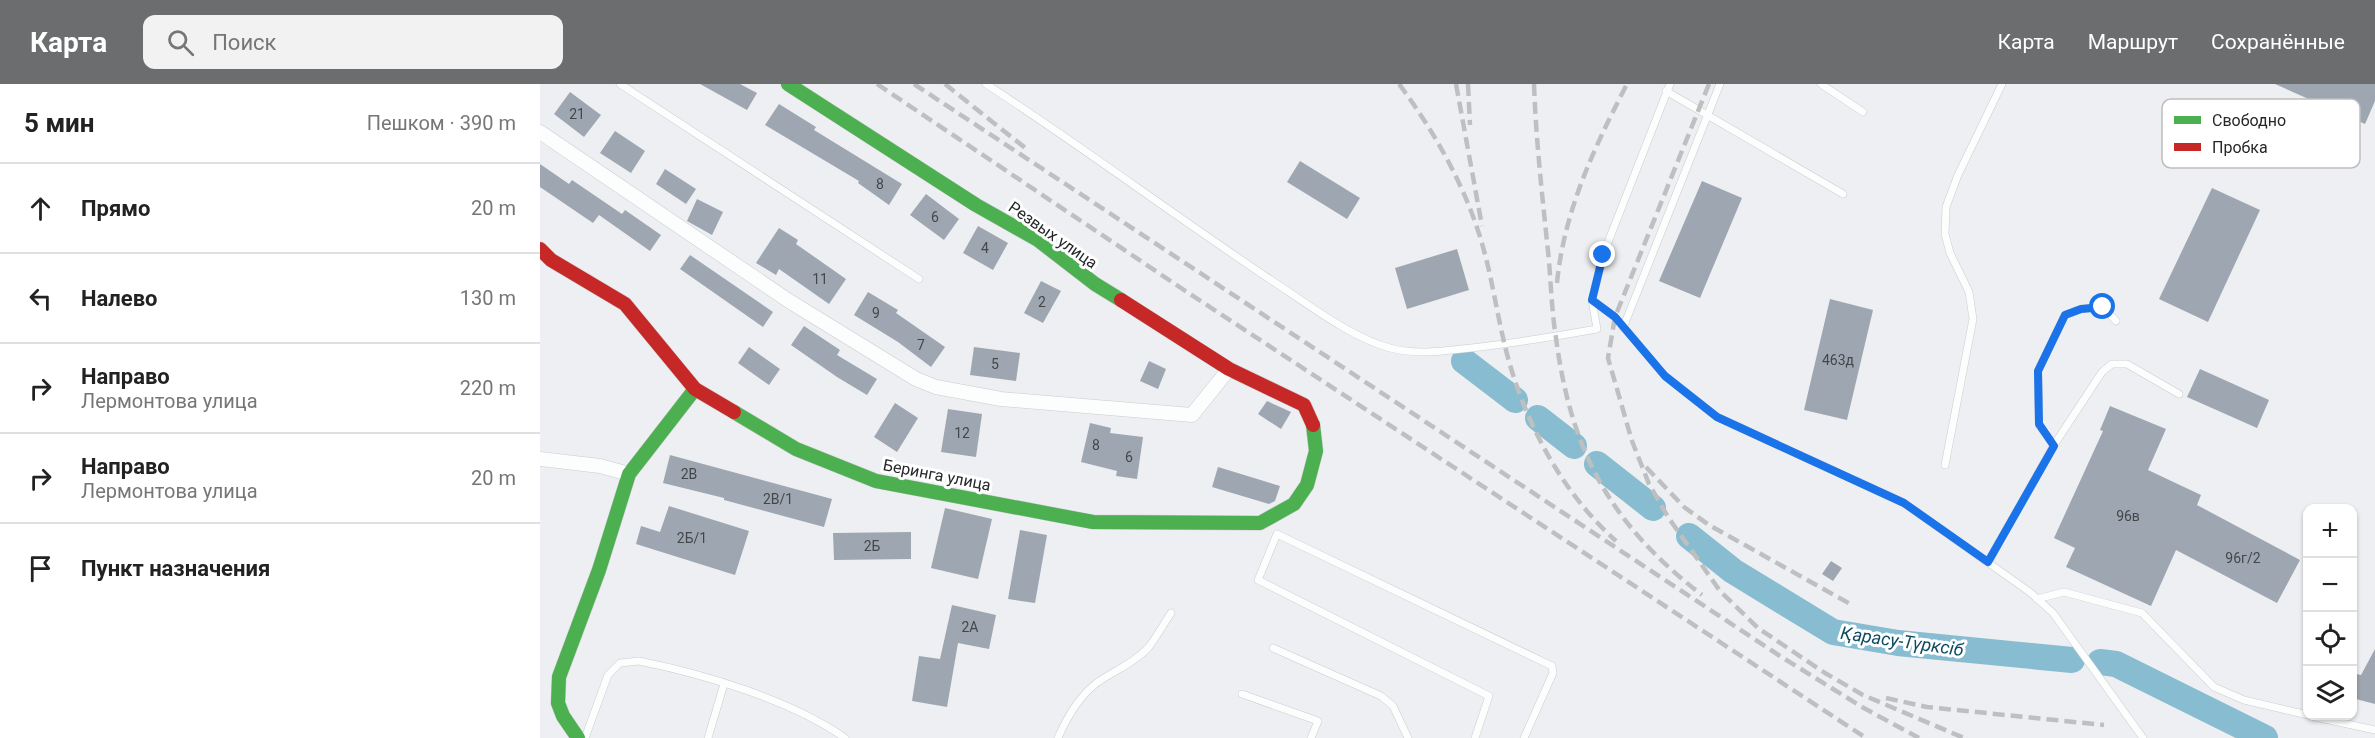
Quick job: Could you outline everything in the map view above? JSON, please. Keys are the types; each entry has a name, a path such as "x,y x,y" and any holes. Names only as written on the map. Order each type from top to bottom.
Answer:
{"street":[{"name":"Резвых улица","path":"788,84 976,206 996,215 1078,268 1095,284 1229,369 1304,405"},
{"path":"540,132 789,301 916,379 936,387 1001,399 1192,415 1229,369"},
{"name":"Беринга улица","path":"540,249 551,260 625,304 695,389 796,448 876,481 1093,522 1260,523 1294,504 1307,485 1316,451 1314,427 1304,405"},
{"path":"578,738 561,714 555,694 599,570 629,474 695,389"},
{"path":"540,459 600,466 629,474"}],"lane":[{"path":"620,84 919,279"},
{"path":"986,84 1315,309 1380,345 1410,351 1433,352 1555,337 1597,329 1592,300 1603,255 1668,88 1706,114 1843,194"},
{"path":"1623,328 1706,114 1720,84"},
{"path":"1821,84 1863,112"},
{"path":"1945,465 1973,319 1969,292 1950,253 1945,234 1946,207 1958,175 2001,84"},
{"path":"1592,300 1615,317 1665,376 1717,417 1904,503 2037,599 2054,613 2143,738"},
{"path":"2054,446 2039,424 2038,371 2065,315 2081,309 2103,307 2116,321"},
{"path":"1988,562 2054,446 2102,372 2112,364 2127,364 2179,394"},
{"path":"1475,738 1489,696 1258,580 1277,534 1552,666 1553,673 1524,738"},
{"path":"2037,599 2064,592 2142,613 2214,687 2244,700 2303,714"},
{"path":"1058,738 1067,717 1080,700 1097,683 1123,668 1147,649 1171,613"},
{"path":"1274,648 1381,696 1393,706 1408,738"},
{"path":"585,738 608,675 620,663 639,661 769,697 845,738"},
{"path":"708,738 723,684"},
{"path":"1242,694 1318,721 1311,738"},
{"path":"2331,720 2375,730"}],"building":[{"path":"700,84 740,84 757,93 747,110"},
{"path":"2275,84 2375,84 2375,101 2365,124 2360,122 2360,99 2309,99"},
{"path":"570,92 601,115 584,137 554,114"},
{"path":"779,104 816,127 814,130 902,184 889,205 858,183 859,181 765,125"},
{"path":"615,131 645,151 631,173 600,153"},
{"path":"1300,161 1360,198 1347,219 1287,182"},
{"path":"540,164 569,184 572,180 622,214 625,210 661,235 650,251 599,215 593,223 540,187"},
{"path":"665,169 696,189 686,204 656,184"},
{"path":"1702,181 1742,198 1700,298 1659,281"},
{"path":"2212,188 2260,210 2208,322 2159,299"},
{"path":"926,194 959,219 944,240 910,215"},
{"path":"697,199 723,212 712,235 687,221"},
{"path":"978,226 1008,243 993,270 963,253"},
{"path":"779,228 798,240 796,244 846,279 829,304 779,269 776,275 756,263"},
{"path":"1457,249 1469,290 1407,309 1395,268"},
{"path":"690,255 773,312 763,327 680,269"},
{"path":"1041,281 1061,291 1043,323 1024,313"},
{"path":"868,292 898,310 896,313 945,347 931,367 898,342 854,315"},
{"path":"1830,299 1873,310 1847,420 1804,410"},
{"path":"804,326 840,350 837,355 877,379 867,395 791,345"},
{"path":"749,347 780,369 769,385 738,363"},
{"path":"974,347 1020,353 1016,381 970,375"},
{"path":"1149,361 1166,369 1158,389 1140,381"},
{"path":"2200,369 2269,400 2257,428 2187,397"},
{"path":"1267,401 1291,412 1281,429 1258,414"},
{"path":"895,403 918,418 897,452 874,437"},
{"path":"2110,406 2166,429 2148,470 2201,495 2197,505 2300,560 2277,603 2176,550 2151,606 2066,567 2075,548 2054,538 2103,431 2100,430"},
{"path":"948,409 982,414 976,457 941,452"},
{"path":"1090,423 1111,428 1110,433 1143,437 1137,479 1116,476 1117,471 1081,462"},
{"path":"670,455 832,499 824,527 663,483"},
{"path":"1218,467 1280,486 1275,501 1269,504 1212,487"},
{"path":"669,506 749,531 735,575 636,544 641,526 660,532"},
{"path":"945,508 992,519 978,579 931,568"},
{"path":"1020,530 1047,535 1035,603 1008,599"},
{"path":"911,532 911,559 834,560 833,533"},
{"path":"1831,561 1842,568 1833,581 1822,574"},
{"path":"952,605 996,615 989,649 958,643 947,707 912,701 919,656 940,659"},
{"path":"2375,649 2375,704 2357,699 2357,674 2361,675"}],"waterway":[{"name":"Қарасу-Түрксіб","path":"1464,361 1515,400"},
{"name":"Қарасу-Түрксіб","path":"1538,418 1574,446"},
{"name":"Қарасу-Түрксіб","path":"1597,464 1653,508"},
{"name":"Қарасу-Түрксіб","path":"1689,536 1733,571 1833,632 1898,643 2072,660"},
{"name":"Қарасу-Түрксіб","path":"2100,662 2116,664 2265,738"}],"railway":[{"path":"877,84 1184,290 1866,738"},
{"path":"914,84 1780,656 1862,707 1919,738"},
{"path":"945,84 1029,151"},
{"path":"1399,84 1447,159 1474,219 1488,265 1511,369 1532,424 1545,450 1577,499 1616,541"},
{"path":"1456,84 1482,226"},
{"path":"1468,84 1470,125"},
{"path":"1534,84 1556,338 1572,416 1585,451 1620,513 1670,569 1702,595"},
{"path":"1557,283 1566,231 1582,180 1627,84"},
{"path":"1709,84 1615,317 1608,358 1632,441 1649,484 1668,517 1720,591 1758,628 1825,673 1863,695 1964,738"},
{"path":"1646,467 1684,507 1709,525 1852,605"},
{"path":"1886,698 1927,707 2104,725"}],"traffic: fast":[{"path":"788,84 976,205 1038,240 1095,284 1121,300"},
{"path":"578,738 563,716 558,703 559,677 599,570 629,474 695,389"},
{"path":"734,412 796,449 876,481 1093,522 1260,523 1294,504 1307,485 1316,451 1313,425"}],"traffic: jam":[{"path":"540,249 551,260 625,304 695,389 734,412"},
{"path":"1121,300 1229,369 1304,405 1313,425"}],"route":[{"path":"1603,255 1592,300 1615,317 1665,376 1717,417 1904,503 1988,562 2054,446 2039,424 2038,371 2065,315 2081,309 2103,307"}]}
